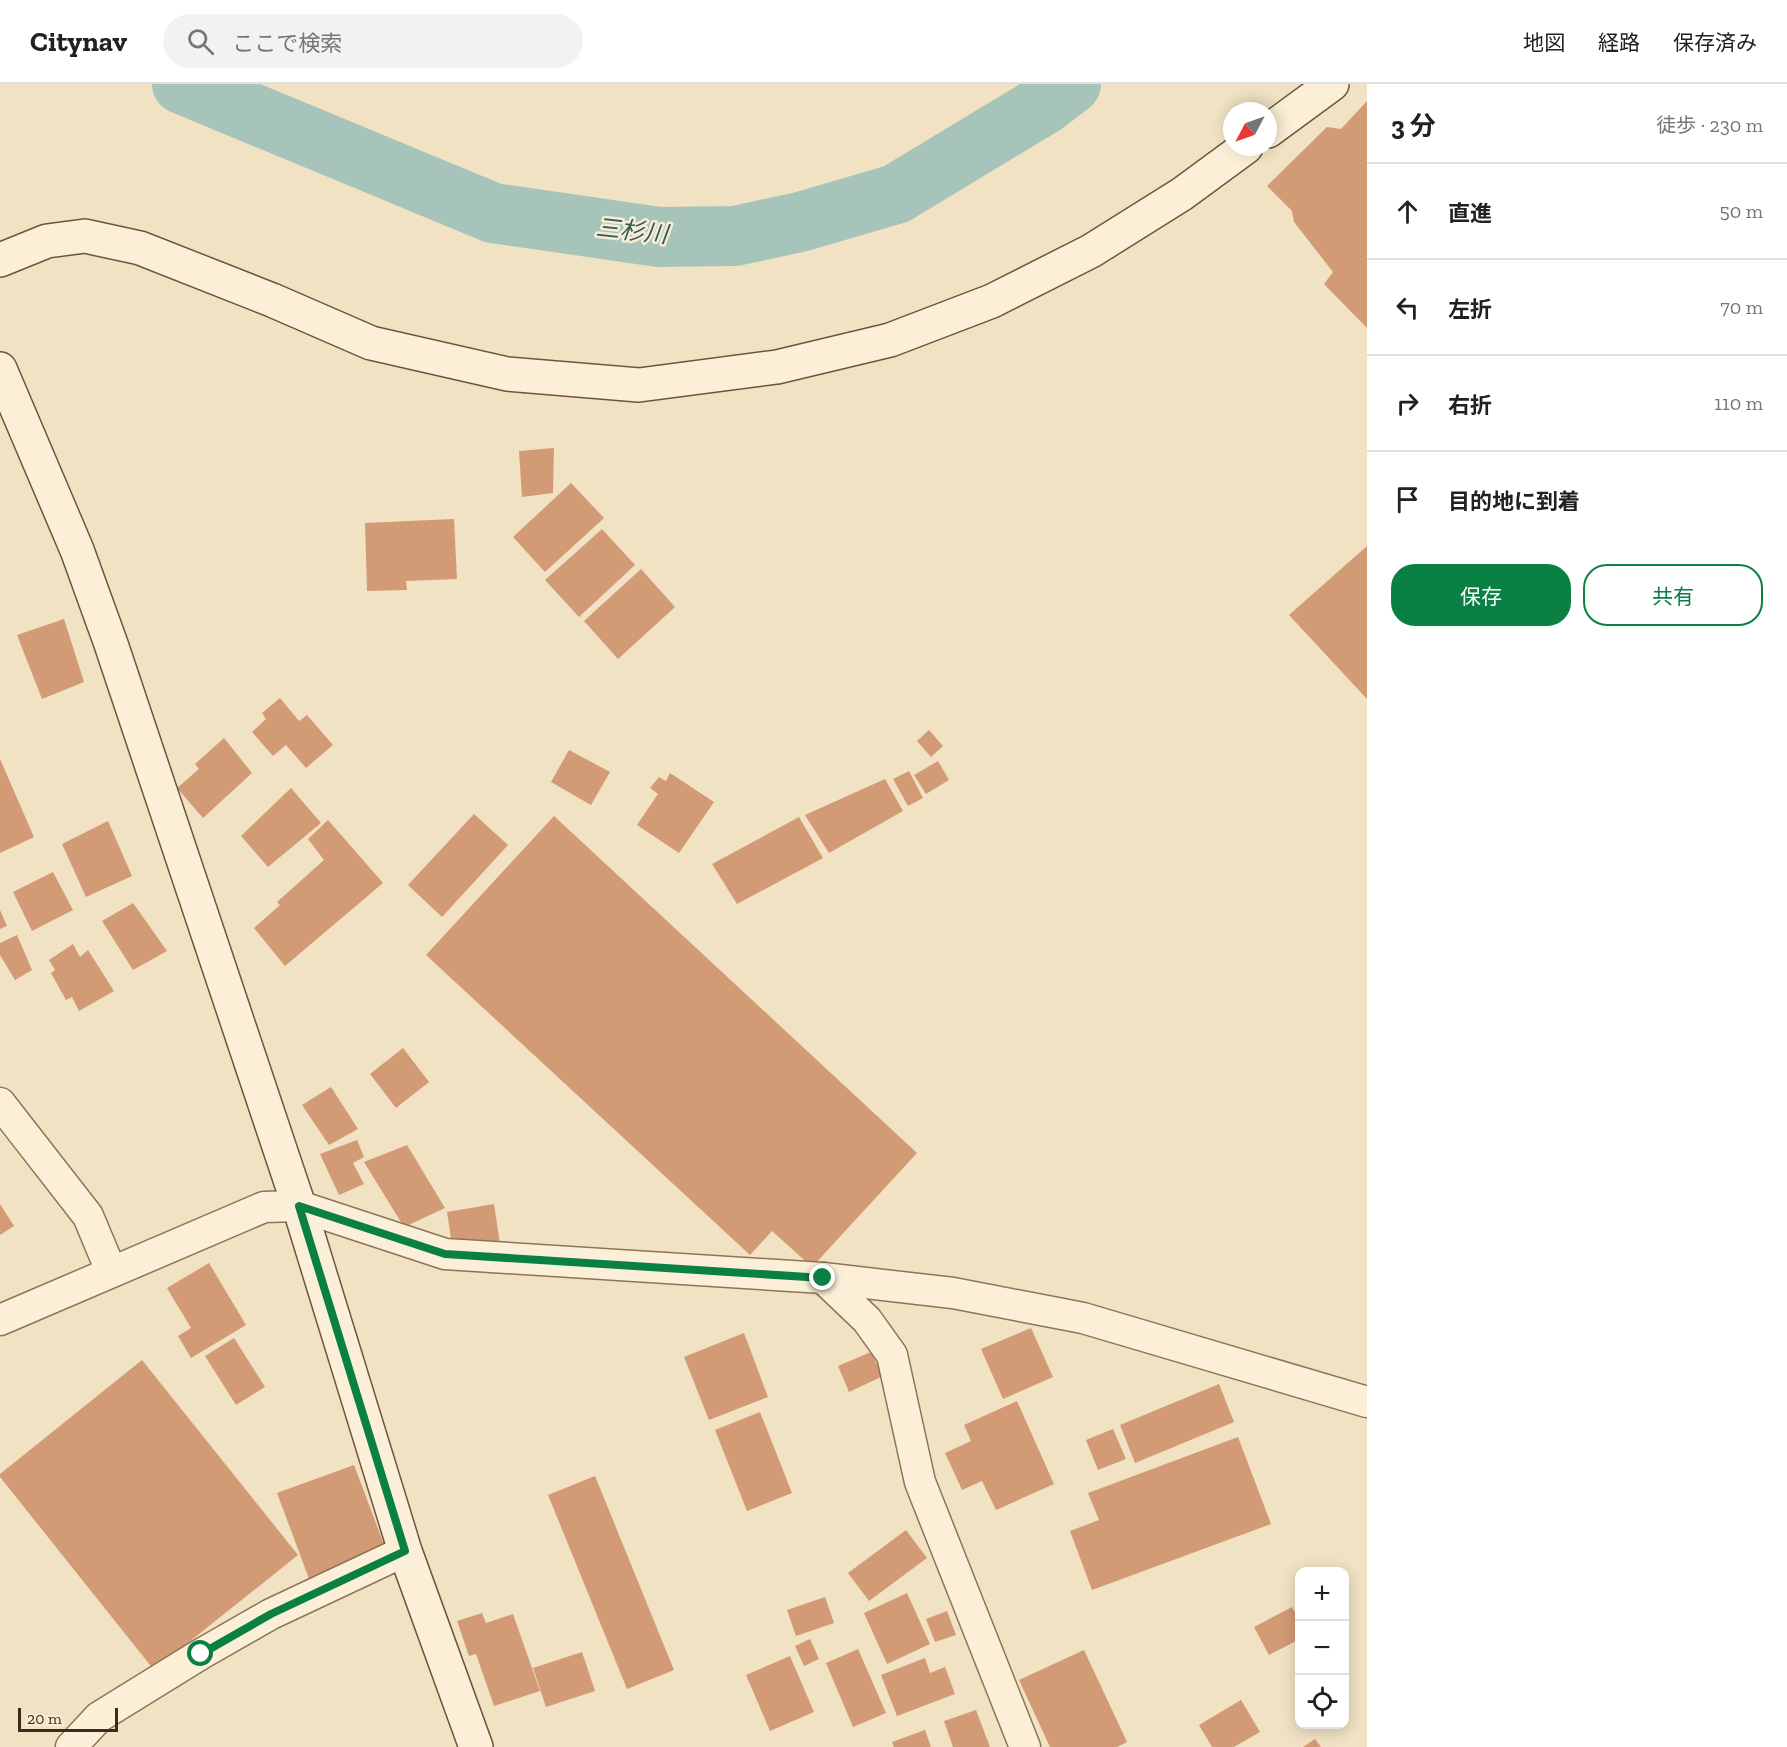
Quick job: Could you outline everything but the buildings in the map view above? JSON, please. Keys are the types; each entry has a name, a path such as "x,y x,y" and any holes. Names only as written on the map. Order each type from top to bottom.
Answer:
{"street":[{"path":"1277,124 1332,84"},
{"path":"0,260 47,241 85,236 140,249 272,300 371,343 507,374 639,385 788,364 890,340 992,301 1091,251 1182,194 1234,156"},
{"path":"0,369 77,549 103,623 299,1206 405,1551 476,1747"},
{"path":"0,1102 88,1216 111,1271"},
{"path":"0,1320 264,1207 299,1206 445,1254 823,1278 953,1293 1083,1318 1367,1402"},
{"path":"823,1278 867,1320 892,1354 920,1482 1025,1747"},
{"path":"71,1747 99,1717 201,1654 271,1614 405,1551"}],"waterway":[{"name":"三杉川","path":"182,84 493,213 659,237 735,236 800,222 896,194 1045,104 1071,84"}],"route":[{"path":"201,1654 271,1614 405,1551 299,1206 445,1254 823,1278"}]}
